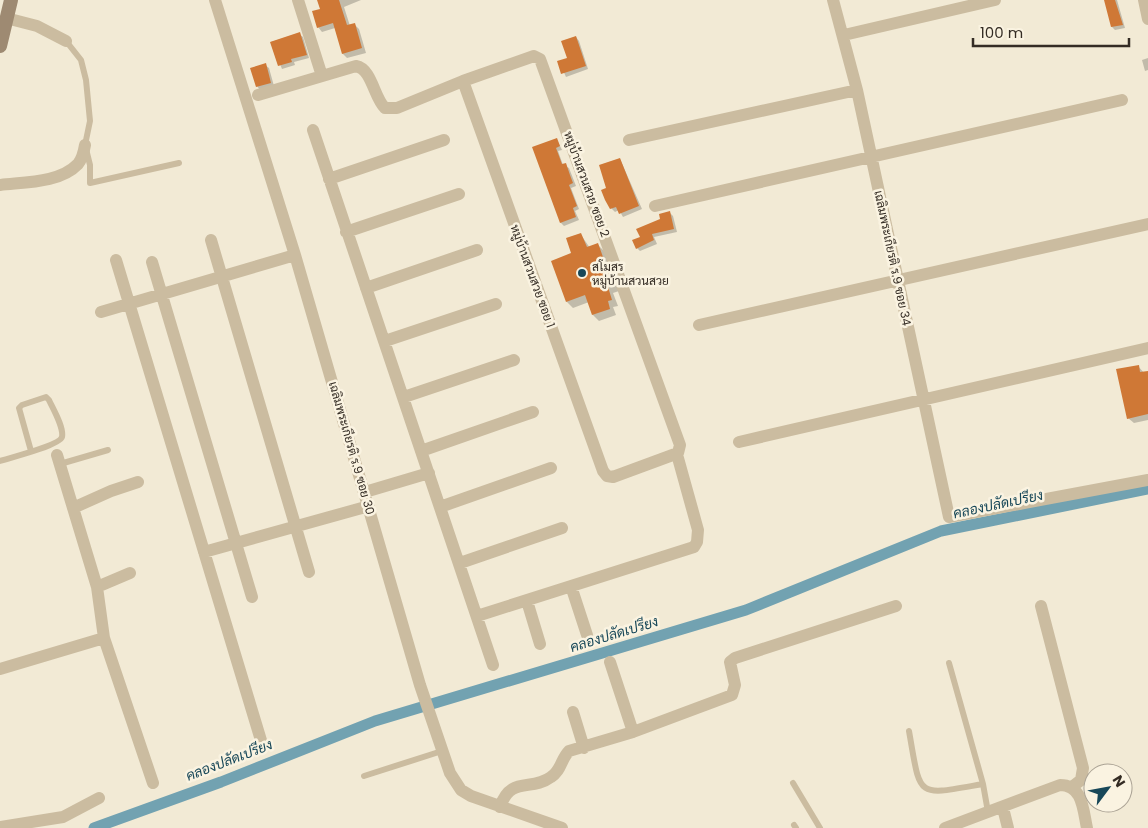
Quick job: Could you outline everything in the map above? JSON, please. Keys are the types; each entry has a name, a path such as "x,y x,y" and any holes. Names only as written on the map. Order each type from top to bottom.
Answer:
{"main road":[{"path":"0,46 6,10"}],"street":[{"name":"เฉลิมพระเกียรติ ร.9 ซอย 30","path":"215,0 295,255 420,685 450,773 460,790 552,827"},
{"path":"298,0 322,76"},
{"name":"เฉลิมพระเกียรติ ร.9 ซอย 34","path":"833,0 858,90 922,400 949,517 1148,480"},
{"path":"844,35 995,0"},
{"path":"1144,0 1148,19"},
{"path":"6,10 66,41"},
{"name":"หมู่บ้านสวนสวย ซอย 2","path":"463,81 534,56 540,58 544,65 680,445 678,453 675,454"},
{"path":"258,96 350,67 360,67 366,73 381,104 390,109 397,108 463,81"},
{"name":"หมู่บ้านสวนสวย ซอย 1","path":"463,81 603,472 607,476 613,477 675,454"},
{"path":"629,140 858,90"},
{"path":"655,206 1122,100"},
{"path":"313,130 493,665"},
{"path":"330,178 444,140"},
{"path":"0,184 42,180 69,172 80,162 85,145"},
{"path":"346,232 459,194"},
{"path":"699,325 1148,224"},
{"path":"210,240 308,572"},
{"path":"366,288 477,250"},
{"path":"101,312 295,255"},
{"path":"116,260 264,747"},
{"path":"152,262 252,597"},
{"path":"385,341 496,304"},
{"path":"739,442 1148,348"},
{"path":"404,397 514,360"},
{"path":"421,451 533,412"},
{"path":"477,616 694,547 697,542 698,530 678,458 675,454"},
{"path":"58,459 97,587 104,638 153,783"},
{"path":"440,507 551,468"},
{"path":"365,492 429,473"},
{"path":"73,508 111,490 138,482"},
{"path":"204,552 369,506"},
{"path":"460,563 562,528"},
{"path":"97,587 130,573"},
{"path":"571,586 586,635"},
{"path":"527,601 540,644"},
{"path":"500,806 505,793 511,789 550,778 559,770 569,751 633,732 732,695 735,684 730,662 734,658 896,606"},
{"path":"945,828 1060,786 1072,787 1081,780 1083,768 1042,606"},
{"path":"0,669 104,638"},
{"path":"610,662 633,732"},
{"path":"573,712 584,748"},
{"path":"1072,787 1079,796 1087,828"},
{"path":"0,827 63,817 99,798"},
{"path":"1003,808 1008,828"}],"lane":[{"path":"66,41 81,60 86,80 90,121 85,145 90,165 90,183 179,163"},
{"path":"0,461 31,451 58,442 62,438 58,423 46,397 22,405 19,408 31,451"},
{"path":"58,459 108,450"},
{"path":"949,663 983,784 988,812"},
{"path":"909,731 917,780 926,789 934,792 983,784"},
{"path":"364,776 442,751"},
{"path":"793,783 820,828"}],"building":[{"path":"317,0 339,0 347,25 355,23 362,48 342,54 333,23 317,28 312,11 320,9"},
{"path":"1104,0 1115,0 1123,25 1111,27"},
{"path":"300,32 307,55 291,59 292,62 278,66 270,42"},
{"path":"576,36 586,66 561,74 557,61 567,58 561,41"},
{"path":"266,63 271,83 256,87 250,68"},
{"path":"557,138 560,146 556,148 562,164 566,163 573,183 569,185 577,206 573,208 576,217 560,223 532,147"},
{"path":"620,158 639,206 619,214 616,207 610,209 605,200 601,190 606,188 599,165"},
{"path":"670,211 674,229 652,234 654,240 636,249 632,240 640,237 636,229 660,219 659,214"},
{"name":"สโมสร หมู่บ้านสวนสวย","path":"581,233 587,247 598,243 613,285 608,287 612,300 608,301 610,309 592,315 585,295 566,302 551,261 571,253 566,238"},
{"path":"1139,365 1140,372 1148,371 1148,414 1127,419 1116,369"}],"waterway":[{"name":"คลองปลัดเปรียง","path":"94,828 221,782 375,721 746,610 941,531 1148,489"}],"place":[{"name":"สโมสร หมู่บ้านสวนสวย","path":"582,273"}]}
